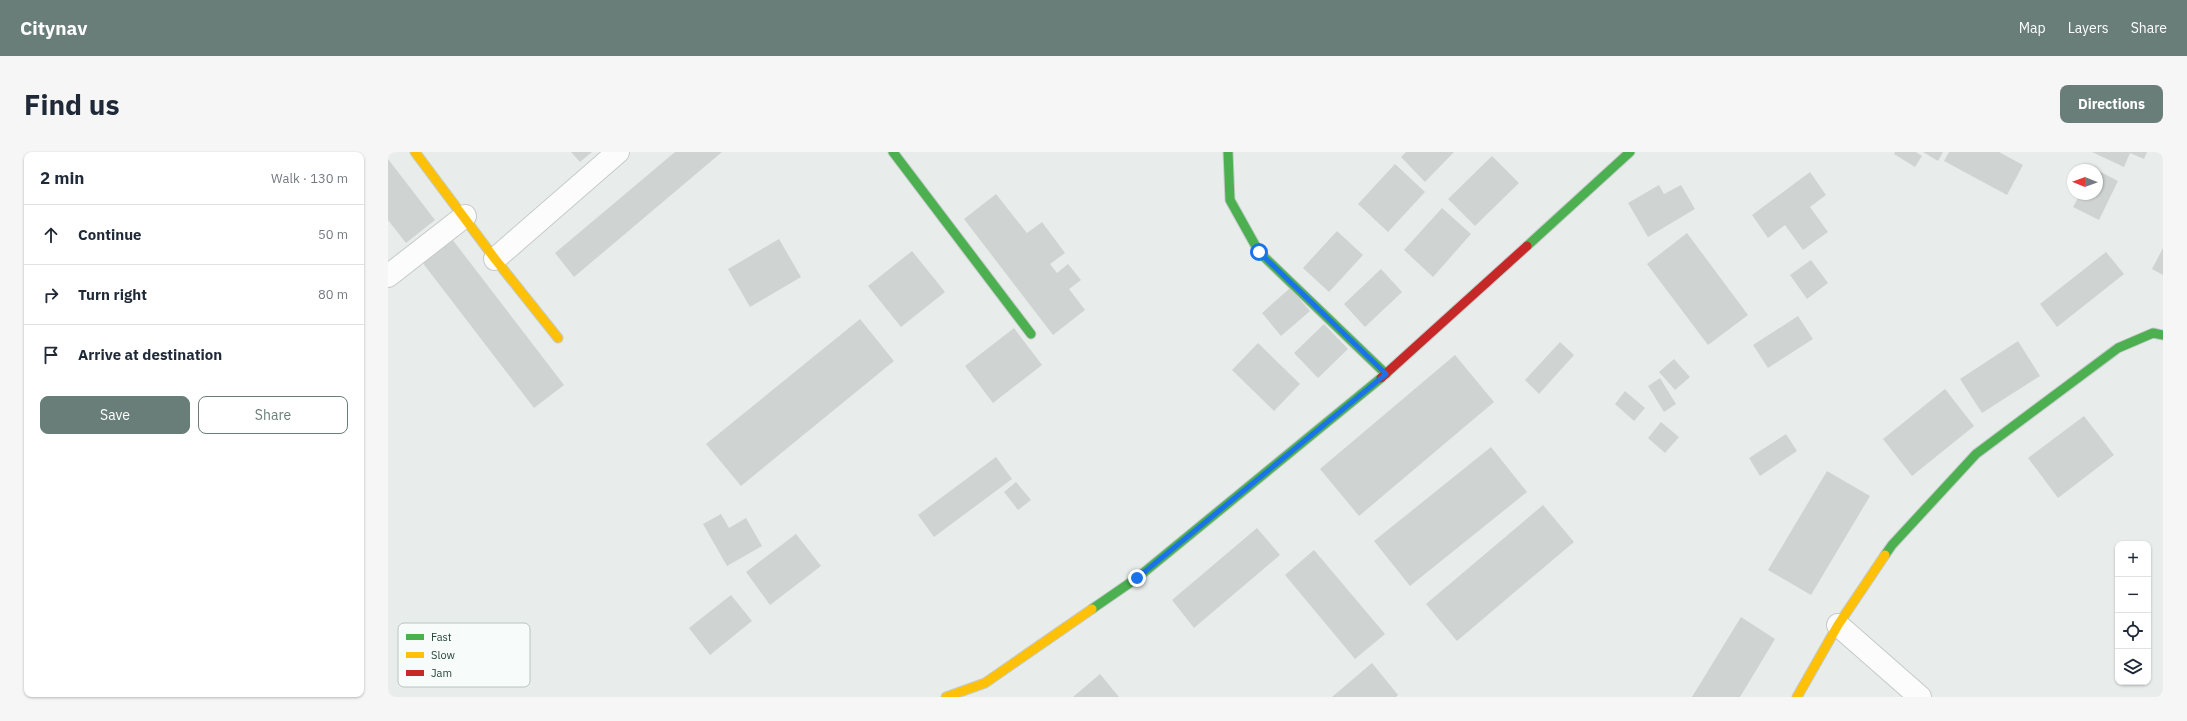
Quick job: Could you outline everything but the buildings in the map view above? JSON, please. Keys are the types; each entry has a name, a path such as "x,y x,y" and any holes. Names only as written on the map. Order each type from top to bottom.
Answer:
{"street":[{"path":"415,152 495,259 558,338"},
{"path":"495,259 618,152"},
{"path":"893,152 1031,334"},
{"path":"1228,152 1227,162 1230,200 1259,252 1386,374"},
{"path":"946,697 985,683 1137,578 1386,374 1630,152"},
{"path":"388,276 464,216"},
{"path":"1797,697 1838,625 1892,545 1976,454 2118,348 2154,333 2163,335"},
{"path":"1838,625 1920,697"}],"traffic: fast":[{"path":"893,152 1031,334"},
{"path":"1228,152 1230,200 1259,252 1386,374"},
{"path":"1527,246 1630,152"},
{"path":"1885,555 1892,545 1976,454 2118,348 2153,333 2163,335"},
{"path":"1092,609 1137,578 1381,378"}],"traffic: slow":[{"path":"415,152 495,259 558,338"},
{"path":"1797,697 1838,625 1885,555"},
{"path":"946,697 985,683 1092,609"}],"traffic: jam":[{"path":"1381,378 1527,246"}],"route":[{"path":"1137,578 1386,374 1259,252"}]}
